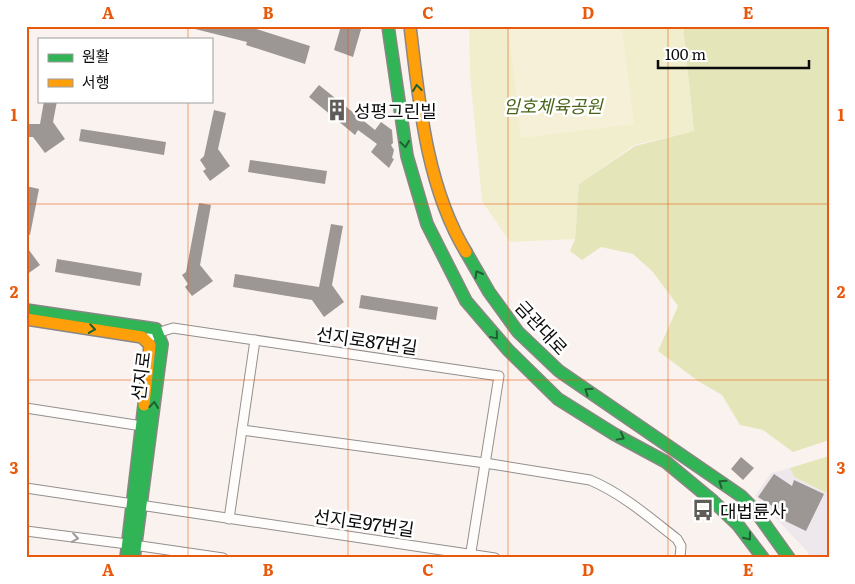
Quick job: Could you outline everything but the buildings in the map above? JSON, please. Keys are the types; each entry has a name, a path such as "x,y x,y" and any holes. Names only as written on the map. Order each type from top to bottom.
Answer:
{"main road":[{"path":"388,26 407,156 427,224 466,301 508,350 558,399 614,434 666,462 713,501 738,525 764,558"},
{"name":"금관대로","path":"410,26 422,126 440,198 463,248 488,292 518,332 560,371 741,496 754,510 789,558"},
{"name":"선지로","path":"26,310 156,328 162,344 131,544 126,558"},
{"name":"선지로","path":"26,319 142,336 150,345 136,505"},
{"name":"선지로","path":"131,544 134,558"}],"street":[{"name":"선지로87번길","path":"145,340 157,333 173,328 499,376 470,556"},
{"path":"229,518 255,340"},
{"path":"26,408 142,426"},
{"path":"242,430 485,463 590,480 604,486 636,507 677,539 682,546 680,558"},
{"name":"선지로97번길","path":"26,488 470,556 494,558"},
{"path":"26,531 223,558"}],"shaded area":[{"path":"790,468 794,477 829,494 829,558 810,558 807,551 755,496 771,473"}],"green space":[{"name":"임호체육공원","path":"469,26 683,26 694,131 634,145 579,184 575,239 510,242 482,201 470,75"},
{"path":"508,26 622,26 634,124 521,138"},
{"path":"683,26 829,26 829,440 793,452 763,430 740,425 722,395 698,381 658,351 678,306 653,272 633,254 601,247 582,260 570,251 575,239 579,184 635,146 694,131"},
{"path":"829,456 829,494 794,477 790,468"}],"traffic: fast":[{"path":"388,26 407,156 427,224 466,301 508,350 558,399 614,434 666,462 713,501 738,525 763,558"},
{"path":"466,252 489,292 518,332 559,371 741,496 754,509 789,558"},
{"path":"26,310 156,329 162,344 134,558"},
{"path":"126,558 144,405"}],"traffic: slow":[{"path":"410,26 421,113 433,171 452,226 466,252"},
{"path":"26,319 142,337 150,345 144,405"}],"place":[{"name":"성평그린빌","path":"337,110"},
{"name":"대법륜사","path":"703,510"}]}
